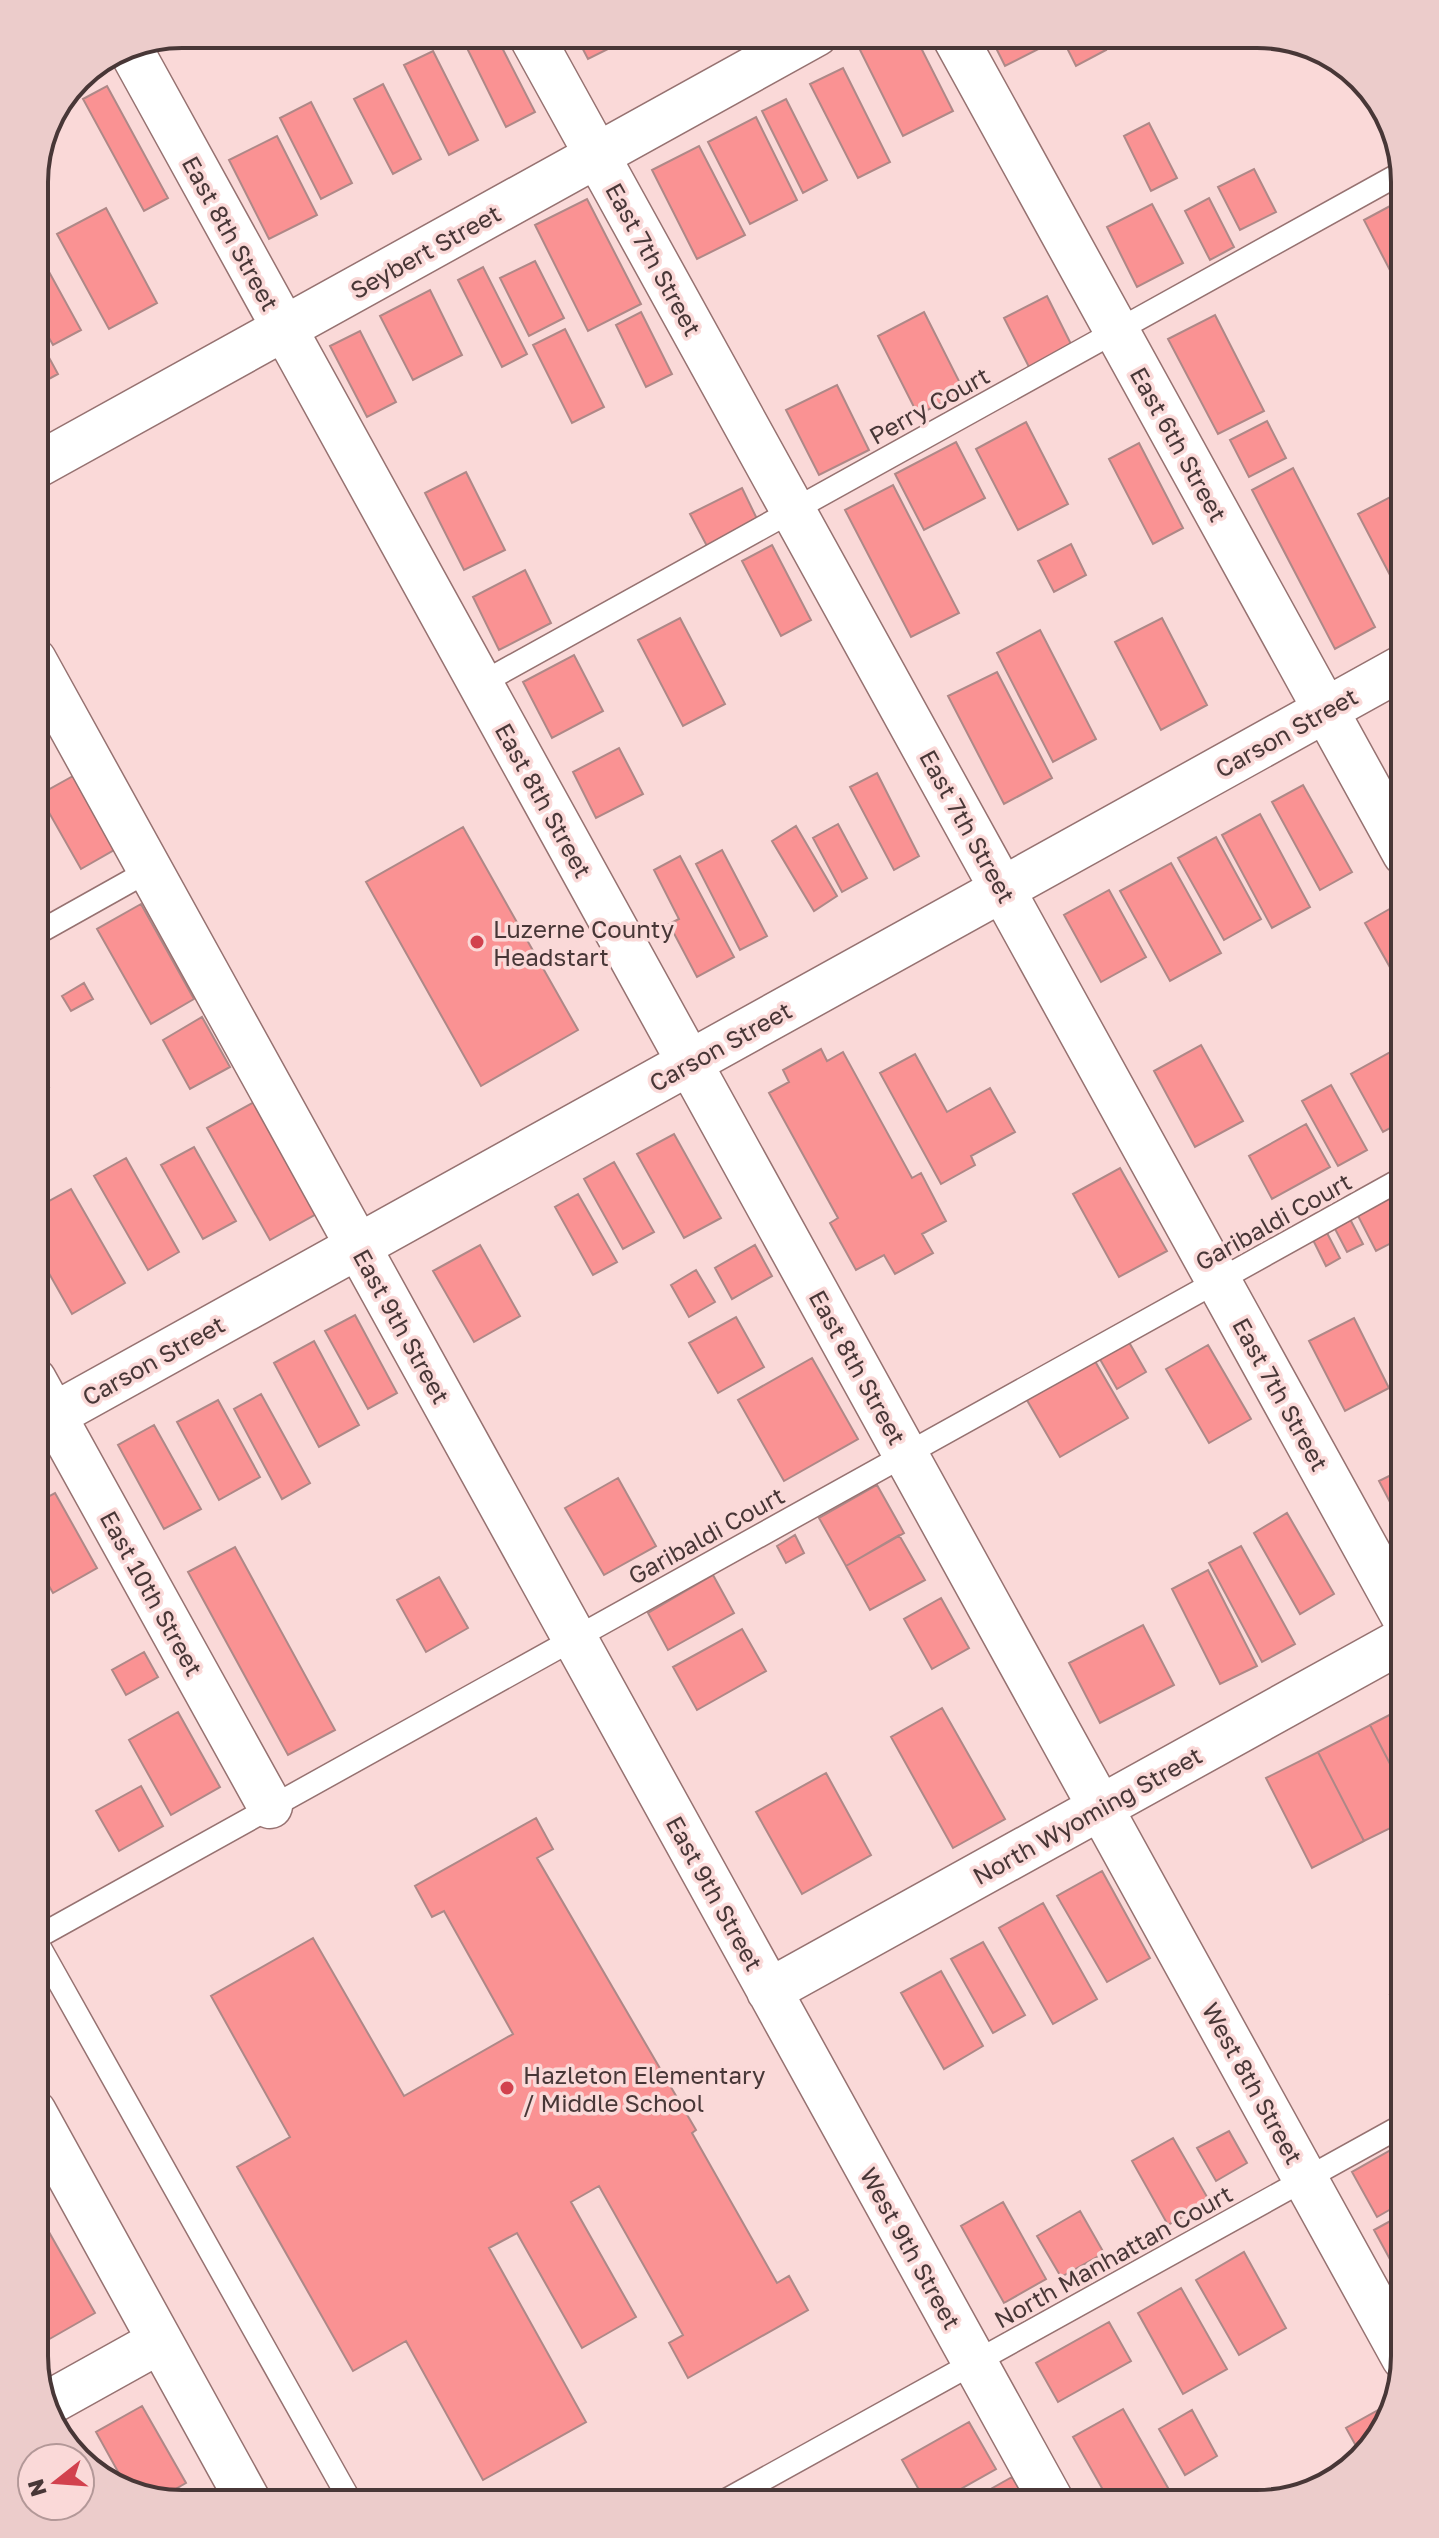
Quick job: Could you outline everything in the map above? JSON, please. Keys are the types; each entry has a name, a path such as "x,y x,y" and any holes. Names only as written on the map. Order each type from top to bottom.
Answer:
{"street":[{"name":"East 7th Street","path":"538,48 1391,1594"},
{"name":"Seybert Street","path":"48,459 791,48"},
{"name":"East 6th Street","path":"961,48 1391,829"},
{"name":"East 8th Street","path":"135,57 1101,1808"},
{"name":"Carson Street","path":"48,1403 358,1246 1391,674"},
{"name":"East 9th Street","path":"48,685 769,1991"},
{"name":"East 10th Street","path":"48,1419 270,1806"},
{"name":"North Wyoming Street","path":"769,1991 1391,1647"},
{"name":"West 8th Street","path":"1101,1808 1391,2334"},
{"name":"West 9th Street","path":"769,1991 1045,2490"},
{"path":"48,2137 242,2490"},
{"path":"55,2399 160,2341"}],"lane":[{"name":"Perry Court","path":"480,684 1391,179"},
{"path":"48,927 150,870"},
{"name":"Garibaldi Court","path":"48,1931 1391,1185"},
{"path":"48,1964 344,2490"},
{"name":"North Manhattan Court","path":"744,2490 1391,2132"}],"building":[{"path":"467,48 502,48 535,112 506,127"},
{"path":"582,48 610,48 588,59"},
{"path":"859,48 921,48 953,111 903,136"},
{"path":"996,48 1040,48 1005,66"},
{"path":"1067,48 1105,48 1106,50 1076,66"},
{"path":"433,51 478,140 449,155 404,65"},
{"path":"843,68 890,162 858,178 810,84"},
{"path":"383,84 421,159 393,174 354,99"},
{"path":"107,86 168,198 144,211 83,99"},
{"path":"786,99 827,180 803,193 762,111"},
{"path":"311,102 352,183 321,199 280,118"},
{"path":"756,117 797,200 750,224 708,142"},
{"path":"1149,123 1177,178 1151,191 1124,136"},
{"path":"277,136 317,215 269,239 229,160"},
{"path":"699,146 745,235 697,259 652,170"},
{"path":"1254,169 1276,212 1240,230 1218,187"},
{"path":"1209,198 1234,247 1210,260 1185,211"},
{"path":"587,199 641,304 588,331 535,225"},
{"path":"1152,204 1183,263 1137,287 1107,227"},
{"path":"1391,206 1391,272 1364,220"},
{"path":"106,208 157,303 109,329 57,234"},
{"path":"535,261 564,318 529,336 500,278"},
{"path":"483,267 527,354 502,367 458,280"},
{"path":"48,270 81,330 53,345 48,336"},
{"path":"430,290 462,355 413,380 380,316"},
{"path":"1047,296 1072,346 1029,367 1004,318"},
{"path":"641,312 672,374 646,387 616,325"},
{"path":"924,312 964,391 918,415 878,336"},
{"path":"1215,315 1264,411 1218,434 1168,339"},
{"path":"565,329 604,407 572,423 533,345"},
{"path":"360,331 396,402 367,417 330,346"},
{"path":"48,356 58,374 48,379"},
{"path":"837,385 869,450 819,475 786,410"},
{"path":"1267,421 1286,458 1249,477 1230,440"},
{"path":"1026,422 1068,504 1018,530 976,449"},
{"path":"956,442 985,498 924,530 895,474"},
{"path":"1139,443 1183,528 1153,544 1109,459"},
{"path":"1293,468 1375,627 1335,649 1252,490"},
{"path":"466,472 505,550 464,570 425,493"},
{"path":"893,485 959,613 911,637 845,510"},
{"path":"742,488 759,523 708,548 690,514"},
{"path":"1391,497 1391,577 1358,514"},
{"path":"1071,544 1086,575 1054,592 1038,561"},
{"path":"772,545 811,620 781,636 742,561"},
{"path":"525,570 551,623 499,650 473,597"},
{"path":"680,618 725,704 683,726 638,640"},
{"path":"1162,618 1207,705 1161,730 1115,642"},
{"path":"1040,630 1096,739 1053,762 997,653"},
{"path":"574,655 603,711 552,738 523,682"},
{"path":"997,672 1052,778 1004,804 948,696"},
{"path":"619,748 643,794 596,818 573,772"},
{"path":"877,773 919,856 894,870 850,787"},
{"path":"73,776 114,850 81,869 48,811 48,790"},
{"path":"1303,785 1352,872 1320,890 1272,802"},
{"path":"1260,814 1310,907 1272,928 1222,835"},
{"path":"838,824 867,878 842,892 813,838"},
{"path":"796,826 837,896 814,911 772,841"},
{"path":"463,827 578,1030 481,1086 366,882"},
{"path":"1216,837 1261,919 1224,940 1178,858"},
{"path":"722,850 767,936 740,950 696,864"},
{"path":"680,856 734,957 697,977 669,924 679,919 654,870"},
{"path":"1171,863 1221,953 1170,981 1120,891"},
{"path":"1109,890 1146,957 1101,982 1064,915"},
{"path":"141,904 194,999 151,1024 97,929"},
{"path":"1391,908 1391,969 1365,923"},
{"path":"84,983 93,999 71,1011 62,996"},
{"path":"202,1017 230,1067 190,1089 163,1040"},
{"path":"1201,1045 1243,1121 1195,1147 1154,1071"},
{"path":"821,1049 827,1061 843,1052 912,1178 921,1173 946,1221 922,1234 933,1253 895,1274 884,1255 856,1270 830,1223 838,1218 769,1093 789,1082 783,1070"},
{"path":"1391,1052 1391,1128 1383,1132 1351,1074"},
{"path":"915,1054 947,1112 990,1088 1015,1132 971,1156 975,1165 941,1184 880,1073"},
{"path":"1331,1085 1367,1150 1338,1166 1302,1101"},
{"path":"254,1102 318,1213 270,1240 207,1128"},
{"path":"1306,1124 1330,1167 1272,1199 1249,1156"},
{"path":"674,1134 721,1218 684,1238 637,1154"},
{"path":"194,1147 236,1221 203,1239 161,1165"},
{"path":"126,1158 179,1252 148,1270 94,1176"},
{"path":"614,1162 654,1232 623,1249 584,1179"},
{"path":"1120,1168 1167,1251 1119,1277 1073,1194"},
{"path":"71,1189 125,1283 72,1314 48,1272 48,1201"},
{"path":"1391,1192 1391,1243 1376,1251 1355,1210"},
{"path":"578,1194 617,1262 593,1275 555,1207"},
{"path":"1350,1219 1363,1244 1347,1252 1334,1227"},
{"path":"1326,1231 1340,1258 1326,1266 1312,1238"},
{"path":"480,1245 520,1316 474,1342 433,1271"},
{"path":"755,1245 772,1276 732,1299 715,1268"},
{"path":"696,1270 715,1302 689,1317 671,1285"},
{"path":"355,1315 397,1393 368,1409 325,1331"},
{"path":"736,1317 764,1367 718,1393 689,1343"},
{"path":"1354,1318 1389,1388 1345,1411 1309,1341"},
{"path":"1126,1337 1146,1372 1117,1389 1097,1354"},
{"path":"314,1341 359,1425 319,1447 274,1363"},
{"path":"1208,1345 1251,1419 1209,1443 1166,1369"},
{"path":"1092,1356 1128,1418 1060,1457 1024,1395"},
{"path":"812,1358 858,1439 784,1481 738,1400"},
{"path":"261,1394 310,1483 282,1499 234,1409"},
{"path":"218,1400 260,1477 219,1500 177,1422"},
{"path":"154,1425 201,1509 164,1529 118,1445"},
{"path":"1391,1475 1391,1504 1379,1481"},
{"path":"618,1478 656,1546 604,1575 565,1508"},
{"path":"877,1485 904,1533 846,1566 819,1518"},
{"path":"55,1493 97,1568 53,1593 48,1584 48,1497"},
{"path":"1287,1513 1334,1594 1300,1614 1254,1533"},
{"path":"795,1535 804,1553 786,1563 777,1546"},
{"path":"899,1535 925,1580 870,1610 846,1566"},
{"path":"1241,1546 1295,1644 1262,1662 1209,1563"},
{"path":"235,1547 335,1730 288,1755 188,1572"},
{"path":"1208,1570 1257,1666 1220,1684 1172,1589"},
{"path":"713,1575 734,1613 668,1650 648,1613"},
{"path":"439,1577 468,1628 426,1652 397,1600"},
{"path":"941,1598 969,1648 932,1669 904,1619"},
{"path":"1143,1625 1174,1685 1100,1723 1069,1663"},
{"path":"742,1629 766,1671 697,1710 673,1667"},
{"path":"144,1652 158,1677 126,1695 112,1670"},
{"path":"942,1708 1005,1819 953,1848 891,1737"},
{"path":"178,1712 220,1787 171,1815 129,1740"},
{"path":"1391,1714 1391,1766 1370,1725"},
{"path":"1370,1725 1391,1766 1391,1828 1364,1841 1318,1752"},
{"path":"1318,1752 1364,1841 1312,1868 1266,1778"},
{"path":"826,1773 871,1855 802,1894 756,1812"},
{"path":"141,1786 163,1826 119,1851 96,1811"},
{"path":"536,1818 553,1849 537,1858 696,2130 692,2133 777,2283 789,2276 808,2310 688,2378 669,2343 683,2335 599,2186 571,2202 636,2317 582,2348 517,2233 489,2248 586,2422 483,2480 406,2341 353,2371 237,2167 290,2137 211,1996 313,1938 404,2096 513,2034 444,1911 432,1917 415,1886"},
{"path":"1102,1871 1150,1958 1107,1982 1057,1896"},
{"path":"1043,1903 1097,1999 1053,2024 999,1928"},
{"path":"983,1942 1025,2015 993,2033 951,1959"},
{"path":"941,1971 983,2046 944,2069 901,1993"},
{"path":"1229,2131 1247,2163 1216,2181 1197,2148"},
{"path":"1173,2138 1210,2202 1168,2225 1132,2161"},
{"path":"1391,2150 1391,2209 1377,2217 1352,2172"},
{"path":"1003,2202 1046,2279 1004,2303 961,2226"},
{"path":"1080,2211 1104,2253 1061,2277 1037,2236"},
{"path":"1391,2221 1391,2261 1374,2230"},
{"path":"48,2230 95,2313 48,2340"},
{"path":"1244,2252 1286,2328 1239,2355 1196,2280"},
{"path":"1181,2288 1227,2369 1183,2394 1138,2313"},
{"path":"1109,2322 1131,2361 1058,2402 1036,2363"},
{"path":"142,2406 186,2483 174,2490 139,2483 123,2476 96,2432"},
{"path":"1123,2409 1168,2488 1103,2490 1073,2437"},
{"path":"1380,2409 1356,2445 1346,2428"},
{"path":"1192,2410 1217,2456 1185,2475 1159,2429"},
{"path":"969,2422 996,2469 959,2490 919,2490 902,2460"},
{"path":"1012,2477 1020,2490 989,2490"}],"place":[{"name":"Luzerne County Headstart","path":"477,942"},
{"name":"Hazleton Elementary / Middle School","path":"507,2088"}]}
